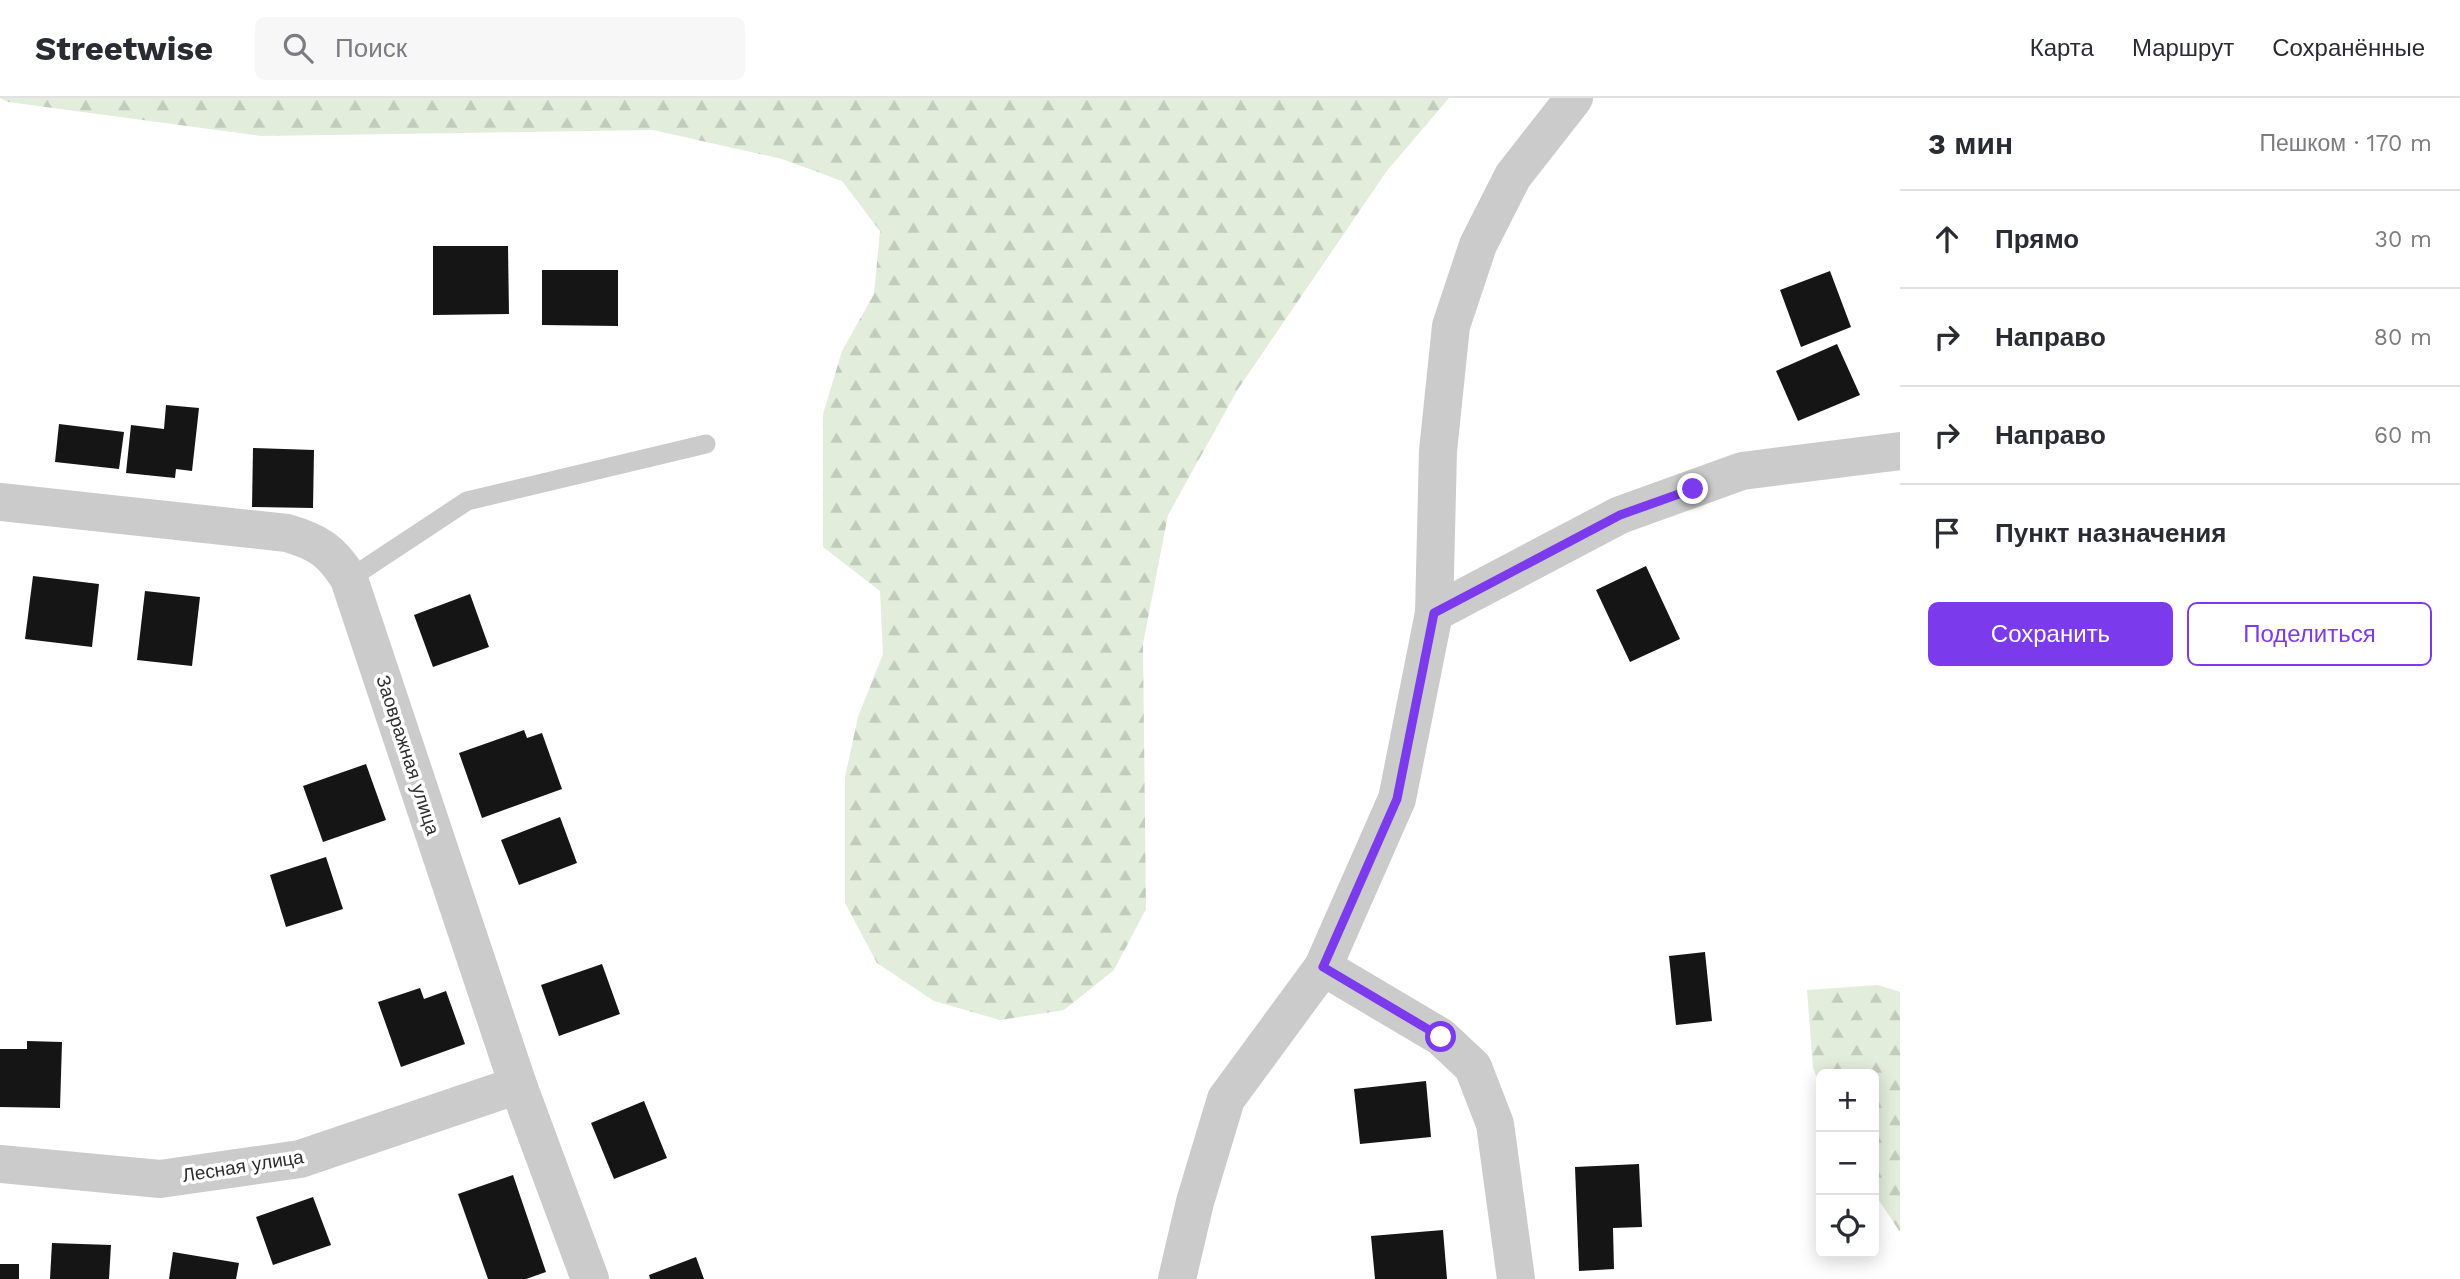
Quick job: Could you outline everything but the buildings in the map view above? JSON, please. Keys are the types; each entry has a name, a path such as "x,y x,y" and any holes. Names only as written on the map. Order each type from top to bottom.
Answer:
{"street":[{"path":"1177,1279 1195,1202 1226,1099 1323,967 1397,799 1434,613 1438,451 1451,326 1478,245 1513,176 1574,98"},
{"path":"1434,613 1620,515 1742,471 1900,451"},
{"name":"Заовражная улица","path":"0,502 287,533 314,541 337,559 349,579 518,1085 590,1279"},
{"path":"1323,967 1441,1037 1473,1067 1495,1124 1516,1279"},
{"name":"Лесная улица","path":"0,1164 160,1179 300,1159 518,1085"}],"lane":[{"path":"349,579 467,501 706,444"}],"green space":[{"path":"0,98 1449,98 1386,172 1238,389 1168,515 1143,644 1146,909 1114,970 1064,1010 1000,1020 934,1001 877,963 845,903 845,777 858,717 883,654 880,591 823,547 823,414 842,351 874,294 880,231 842,181 782,159 653,130 261,136 8,102"},
{"path":"1878,985 1900,992 1900,1232 1879,1200 1879,1069 1816,1069 1816,1076 1813,1068 1807,990"}],"route":[{"path":"1441,1037 1323,967 1397,799 1434,613 1620,515 1693,489"}]}
